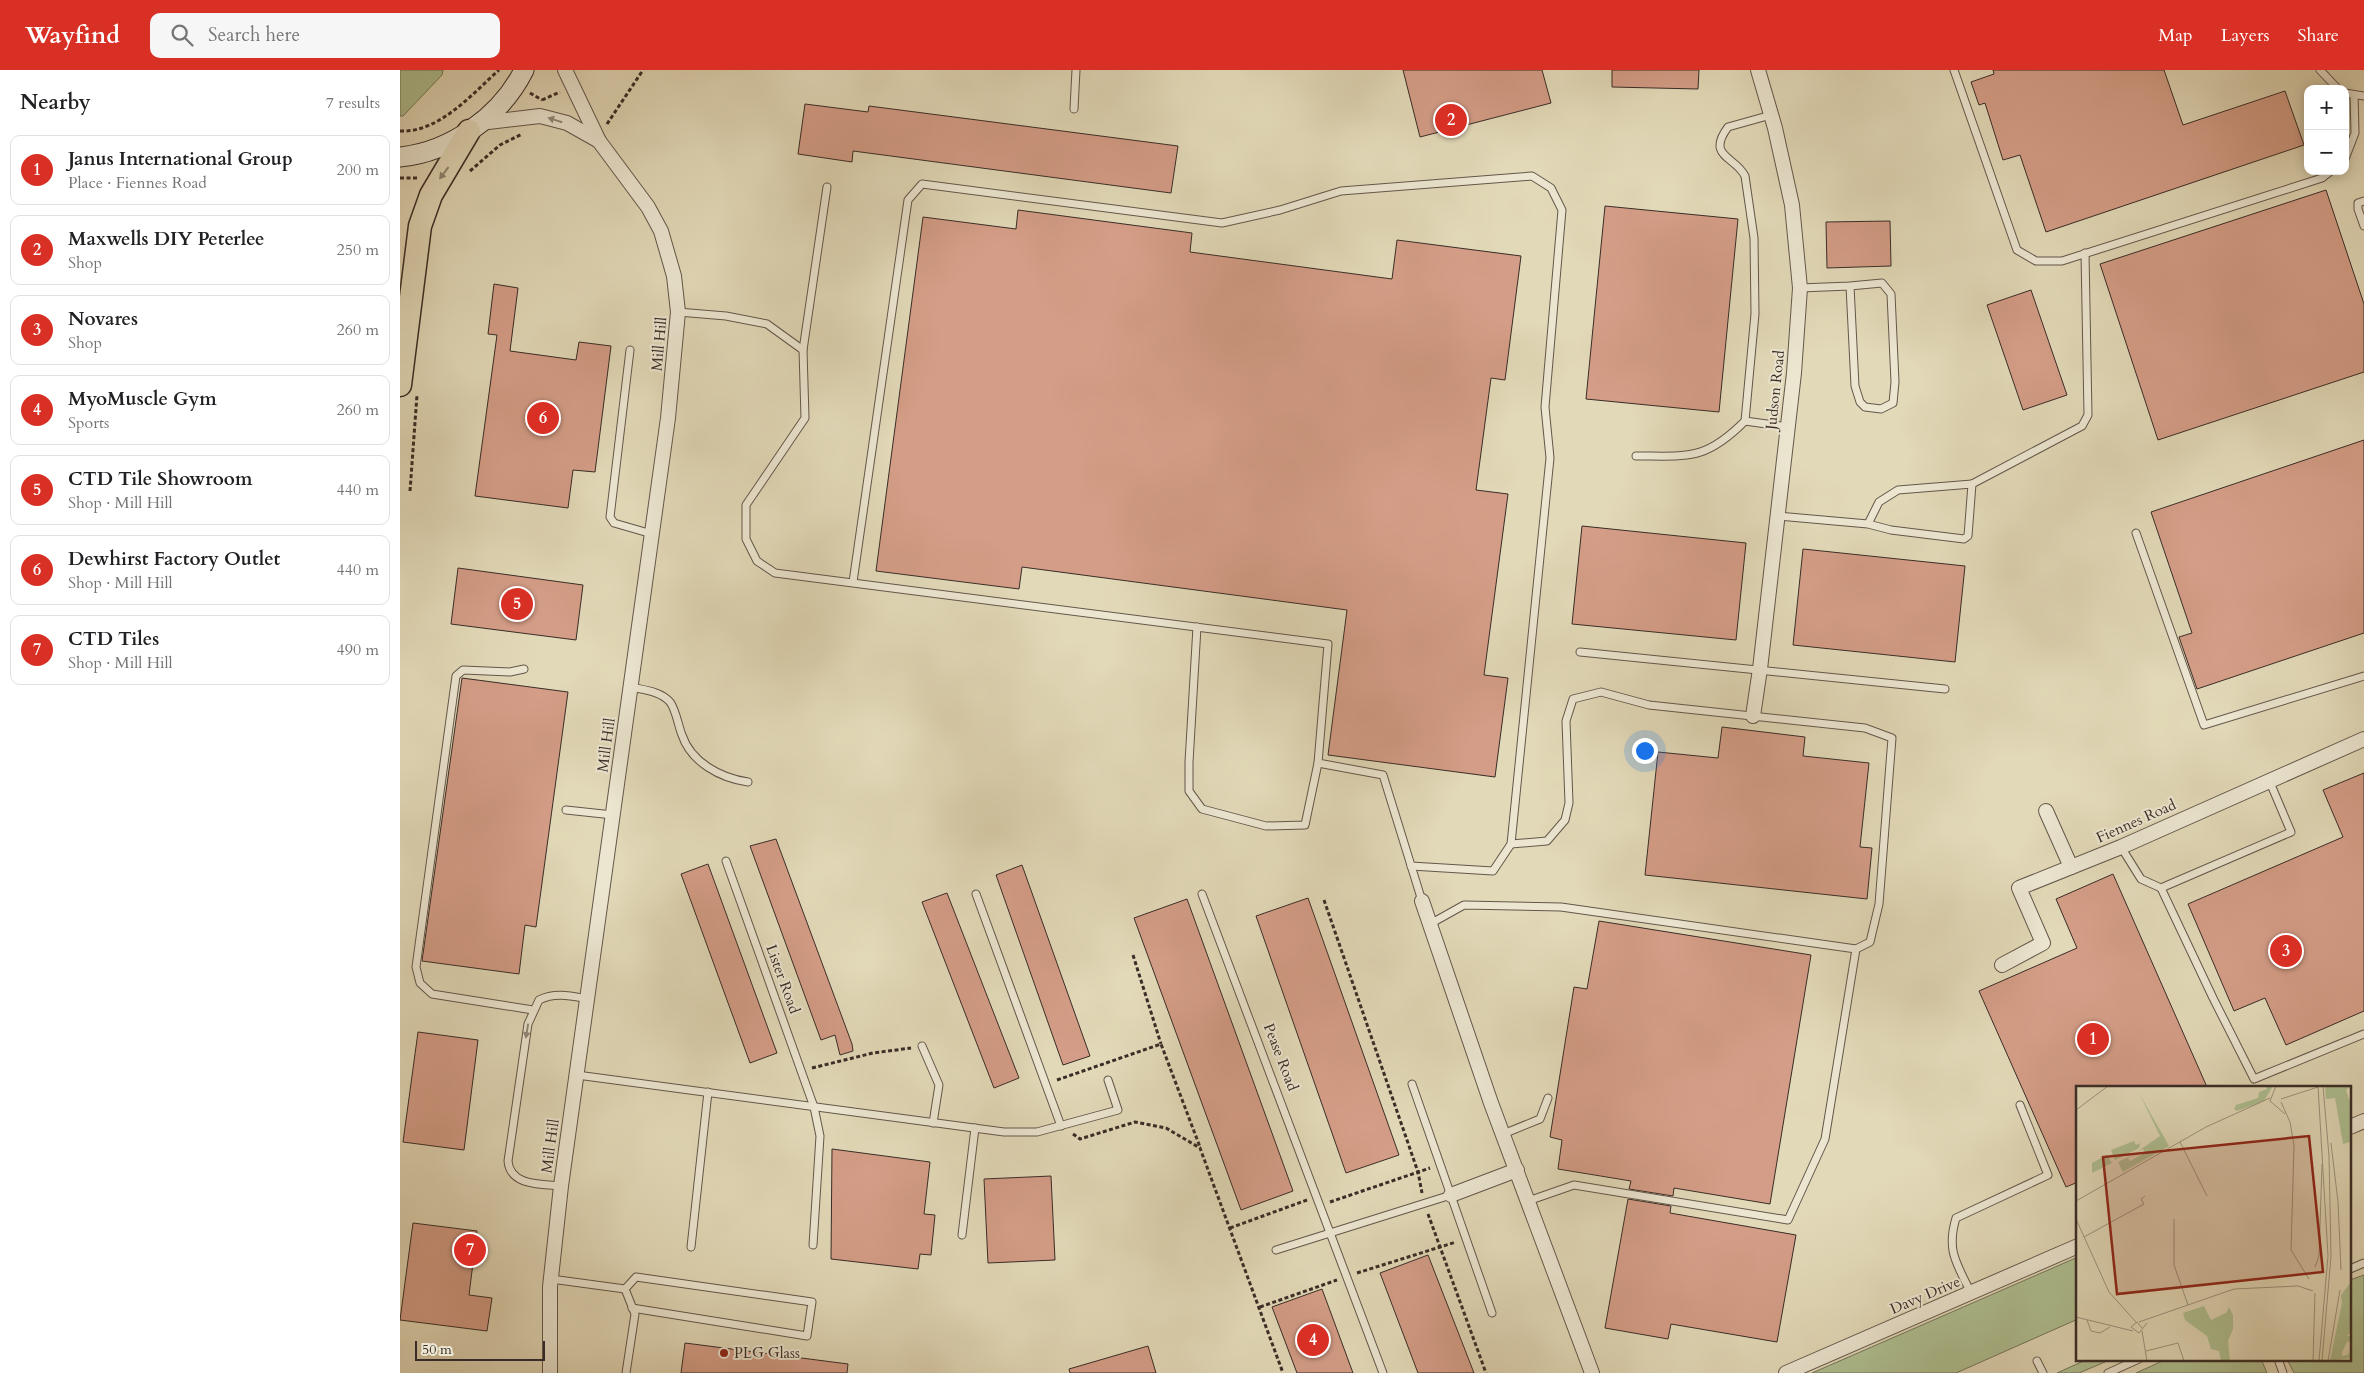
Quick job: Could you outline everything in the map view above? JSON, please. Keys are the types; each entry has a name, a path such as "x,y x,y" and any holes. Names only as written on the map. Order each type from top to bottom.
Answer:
{"highway":[{"path":"400,385 420,226 431,194 475,127"}],"main road":[{"path":"400,157 434,149 475,127 502,103 524,70"}],"street":[{"name":"Mill Hill","path":"550,1373 551,1279 561,1186 669,409 678,312 674,276 661,231 648,206 599,141 565,70"},
{"name":"Judson Road","path":"1753,716 1794,373 1800,288 1792,205 1771,115 1758,70"},
{"name":"Mill Hill","path":"475,127 525,116 546,117 567,124 599,141"},
{"name":"Fiennes Road","path":"2002,965 2043,943 2019,888 2121,847 2364,739"},
{"path":"2046,811 2071,867"},
{"path":"1422,901 1503,1134 1592,1373"},
{"path":"2352,1126 2364,1121"},
{"path":"1451,1194 1517,1170"},
{"name":"Davy Drive","path":"1786,1373 2076,1247"}],"lane":[{"path":"1074,109 1076,70"},
{"path":"1954,70 2017,250 2036,261 2062,261 2322,178 2326,175"},
{"path":"2320,70 2334,85"},
{"path":"2349,94 2364,96"},
{"path":"2349,149 2355,133 2354,95"},
{"path":"1636,456 1684,456 1703,453 1719,446 1745,422 1755,314 1754,238 1745,176 1742,170 1727,160 1721,150 1720,141 1728,127 1771,115"},
{"path":"853,582 908,200 922,184 1222,223 1280,210 1341,190 1532,176 1551,188 1562,210 1545,406 1550,458 1511,844 1493,871 1411,866"},
{"path":"827,187 803,350 805,418 746,506 746,539 757,561 775,573 853,582 1198,627 1328,644 1318,763 1306,826 1266,826 1202,809 1189,791 1188,762 1198,627"},
{"path":"2364,201 2358,202 2358,209 2364,226"},
{"path":"1868,524 1878,502 1898,490 1972,484 2082,426 2088,415 2084,254"},
{"path":"1800,288 1882,283 1891,294 1895,382 1893,403 1886,408 1865,407 1860,402 1855,386 1850,286"},
{"path":"678,312 726,316 767,324 803,350"},
{"path":"630,350 610,517 614,524 652,534"},
{"path":"1745,422 1788,427"},
{"path":"1777,516 1868,524 1891,530 1966,538 1972,484"},
{"path":"2136,533 2204,725 2364,676"},
{"path":"1580,652 1945,689"},
{"path":"524,668 510,672 463,670 456,676 416,967 420,983 432,994 533,1010"},
{"path":"631,687 659,694 671,704 683,739 699,760 708,767 731,778 748,782"},
{"path":"1430,924 1464,906 1561,907 1856,949 1870,942 1879,904 1892,738 1864,728 1649,705 1601,692 1573,699 1566,721 1569,803 1564,820 1547,841 1511,844"},
{"path":"1318,763 1383,776 1422,901"},
{"path":"2161,888 2291,832 2269,780"},
{"path":"566,810 613,815"},
{"path":"2121,847 2141,879 2161,888 2212,998 2254,1079 2364,1034"},
{"name":"Lister Road","path":"726,861 814,1106 820,1136 813,1245"},
{"path":"976,894 1061,1126"},
{"name":"Pease Road","path":"1202,894 1383,1373"},
{"path":"1528,1201 1574,1185 1788,1220 1826,1139 1856,949"},
{"path":"561,1186 524,1181 514,1177 509,1171 508,1162 528,1024 533,1010 539,1000 551,995 588,999"},
{"path":"922,1046 939,1085 933,1123"},
{"path":"577,1075 1004,1132 1037,1132 1118,1110 1108,1080"},
{"path":"1412,1084 1492,1313"},
{"path":"691,1247 708,1092"},
{"path":"1503,1134 1540,1119 1548,1098"},
{"path":"1971,1293 1953,1256 1951,1236 1956,1218 2048,1176 2020,1105"},
{"path":"962,1235 975,1128"},
{"path":"1276,1250 1451,1194"},
{"path":"2352,1268 2364,1263"},
{"path":"625,1289 636,1277 812,1302 807,1336 632,1308"},
{"path":"551,1279 625,1289"},
{"path":"625,1289 634,1314 626,1373"},
{"path":"2108,1373 2138,1360"},
{"path":"2278,1360 2283,1373"},
{"path":"2037,1361 2043,1373"}],"path":[{"path":"400,131 422,128 453,111 499,70"},
{"path":"603,118 608,125 642,70"},
{"path":"500,144 530,133"},
{"path":"1324,900 1418,1172 1424,1203 1439,1247 1486,1373"},
{"path":"1133,954 1161,1044 1283,1373"},
{"path":"1046,1084 1161,1044"},
{"path":"801,1071 873,1054 922,1046"},
{"path":"1061,1126 1080,1139 1135,1122 1166,1128 1200,1148"},
{"path":"1320,1205 1441,1164"},
{"path":"1230,1228 1316,1197"},
{"path":"1260,1307 1466,1238"}],"green space":[{"path":"400,70 443,70 442,75 403,116 400,116"},
{"path":"2076,1258 2076,1320 1956,1373 1812,1373"},
{"path":"2364,1275 2364,1373 2294,1373 2288,1360 2352,1360 2352,1279"},
{"path":"2086,1360 2110,1360 2079,1373 2057,1373"},
{"path":"2165,1360 2261,1360 2267,1373 2136,1373"}],"building":[{"path":"1403,70 1542,70 1551,103 1420,137"},
{"path":"1612,70 1699,70 1698,89 1612,87"},
{"path":"1993,70 2164,70 2183,125 2285,91 2304,145 2046,232 2020,155 2003,160 1985,103 1979,105 1971,82 1994,74"},
{"path":"805,104 868,112 869,106 1178,146 1171,193 853,151 852,162 798,154"},
{"path":"2326,190 2364,304 2364,372 2158,440 2100,264"},
{"path":"1605,206 1738,219 1719,412 1586,399"},
{"path":"1018,210 1192,233 1190,252 1392,279 1397,240 1521,256 1505,380 1491,378 1476,490 1508,494 1484,675 1508,678 1495,777 1328,755 1347,610 1022,567 1019,589 876,571 923,217 1016,229"},
{"path":"1890,221 1891,266 1827,268 1826,222"},
{"path":"494,284 518,288 510,351 576,360 579,342 611,346 595,472 573,470 568,508 475,496 497,335 488,334"},
{"path":"2031,290 2067,395 2023,410 1987,305"},
{"path":"2364,440 2364,633 2197,689 2179,637 2192,633 2151,512"},
{"path":"1582,526 1746,543 1736,640 1572,624"},
{"path":"1803,549 1965,566 1955,662 1793,645"},
{"path":"458,568 583,585 576,640 451,624"},
{"path":"462,678 568,692 536,927 525,925 519,974 422,961"},
{"path":"1722,727 1805,737 1803,756 1869,763 1860,847 1872,848 1867,899 1645,875 1658,752 1718,758"},
{"path":"2364,773 2364,1011 2286,1045 2265,998 2234,1011 2188,904 2343,837 2323,790"},
{"path":"776,839 853,1051 840,1055 835,1035 821,1040 750,846"},
{"path":"708,864 777,1053 750,1063 681,874"},
{"path":"1022,865 1090,1056 1063,1065 996,875"},
{"path":"2113,874 2207,1086 2076,1086 2076,1183 2066,1187 1979,991 2077,948 2056,899"},
{"path":"947,893 1019,1078 994,1088 922,902"},
{"path":"1308,898 1399,1155 1346,1173 1256,916"},
{"path":"1187,899 1293,1191 1241,1210 1134,918"},
{"path":"1599,921 1811,955 1770,1204 1674,1188 1673,1196 1629,1189 1631,1181 1558,1169 1562,1140 1550,1137 1574,987 1587,989"},
{"path":"418,1032 478,1040 464,1150 403,1142"},
{"path":"832,1149 930,1162 924,1214 935,1215 931,1255 920,1254 918,1269 831,1259"},
{"path":"1051,1176 1055,1260 988,1263 984,1179"},
{"path":"1628,1199 1671,1206 1670,1213 1796,1235 1777,1342 1671,1324 1668,1339 1605,1328"},
{"path":"413,1223 477,1231 469,1295 492,1298 487,1331 400,1320"},
{"path":"1428,1255 1474,1373 1418,1373 1380,1273"},
{"path":"1322,1289 1353,1373 1297,1373 1272,1307"},
{"name":"PLG Glass","path":"685,1343 848,1364 847,1373 681,1373"},
{"path":"1148,1346 1156,1373 1070,1373 1069,1369"}],"place":[{"name":"Maxwells DIY Peterlee","path":"1451,120"},
{"name":"Dewhirst Factory Outlet","path":"543,418"},
{"name":"CTD Tile Showroom","path":"517,604"},
{"name":"Novares","path":"2286,951"},
{"name":"Janus International Group","path":"2093,1039"},
{"name":"CTD Tiles","path":"470,1250"},
{"name":"MyoMuscle Gym","path":"1313,1340"},
{"name":"PLG Glass","path":"724,1353"}]}
